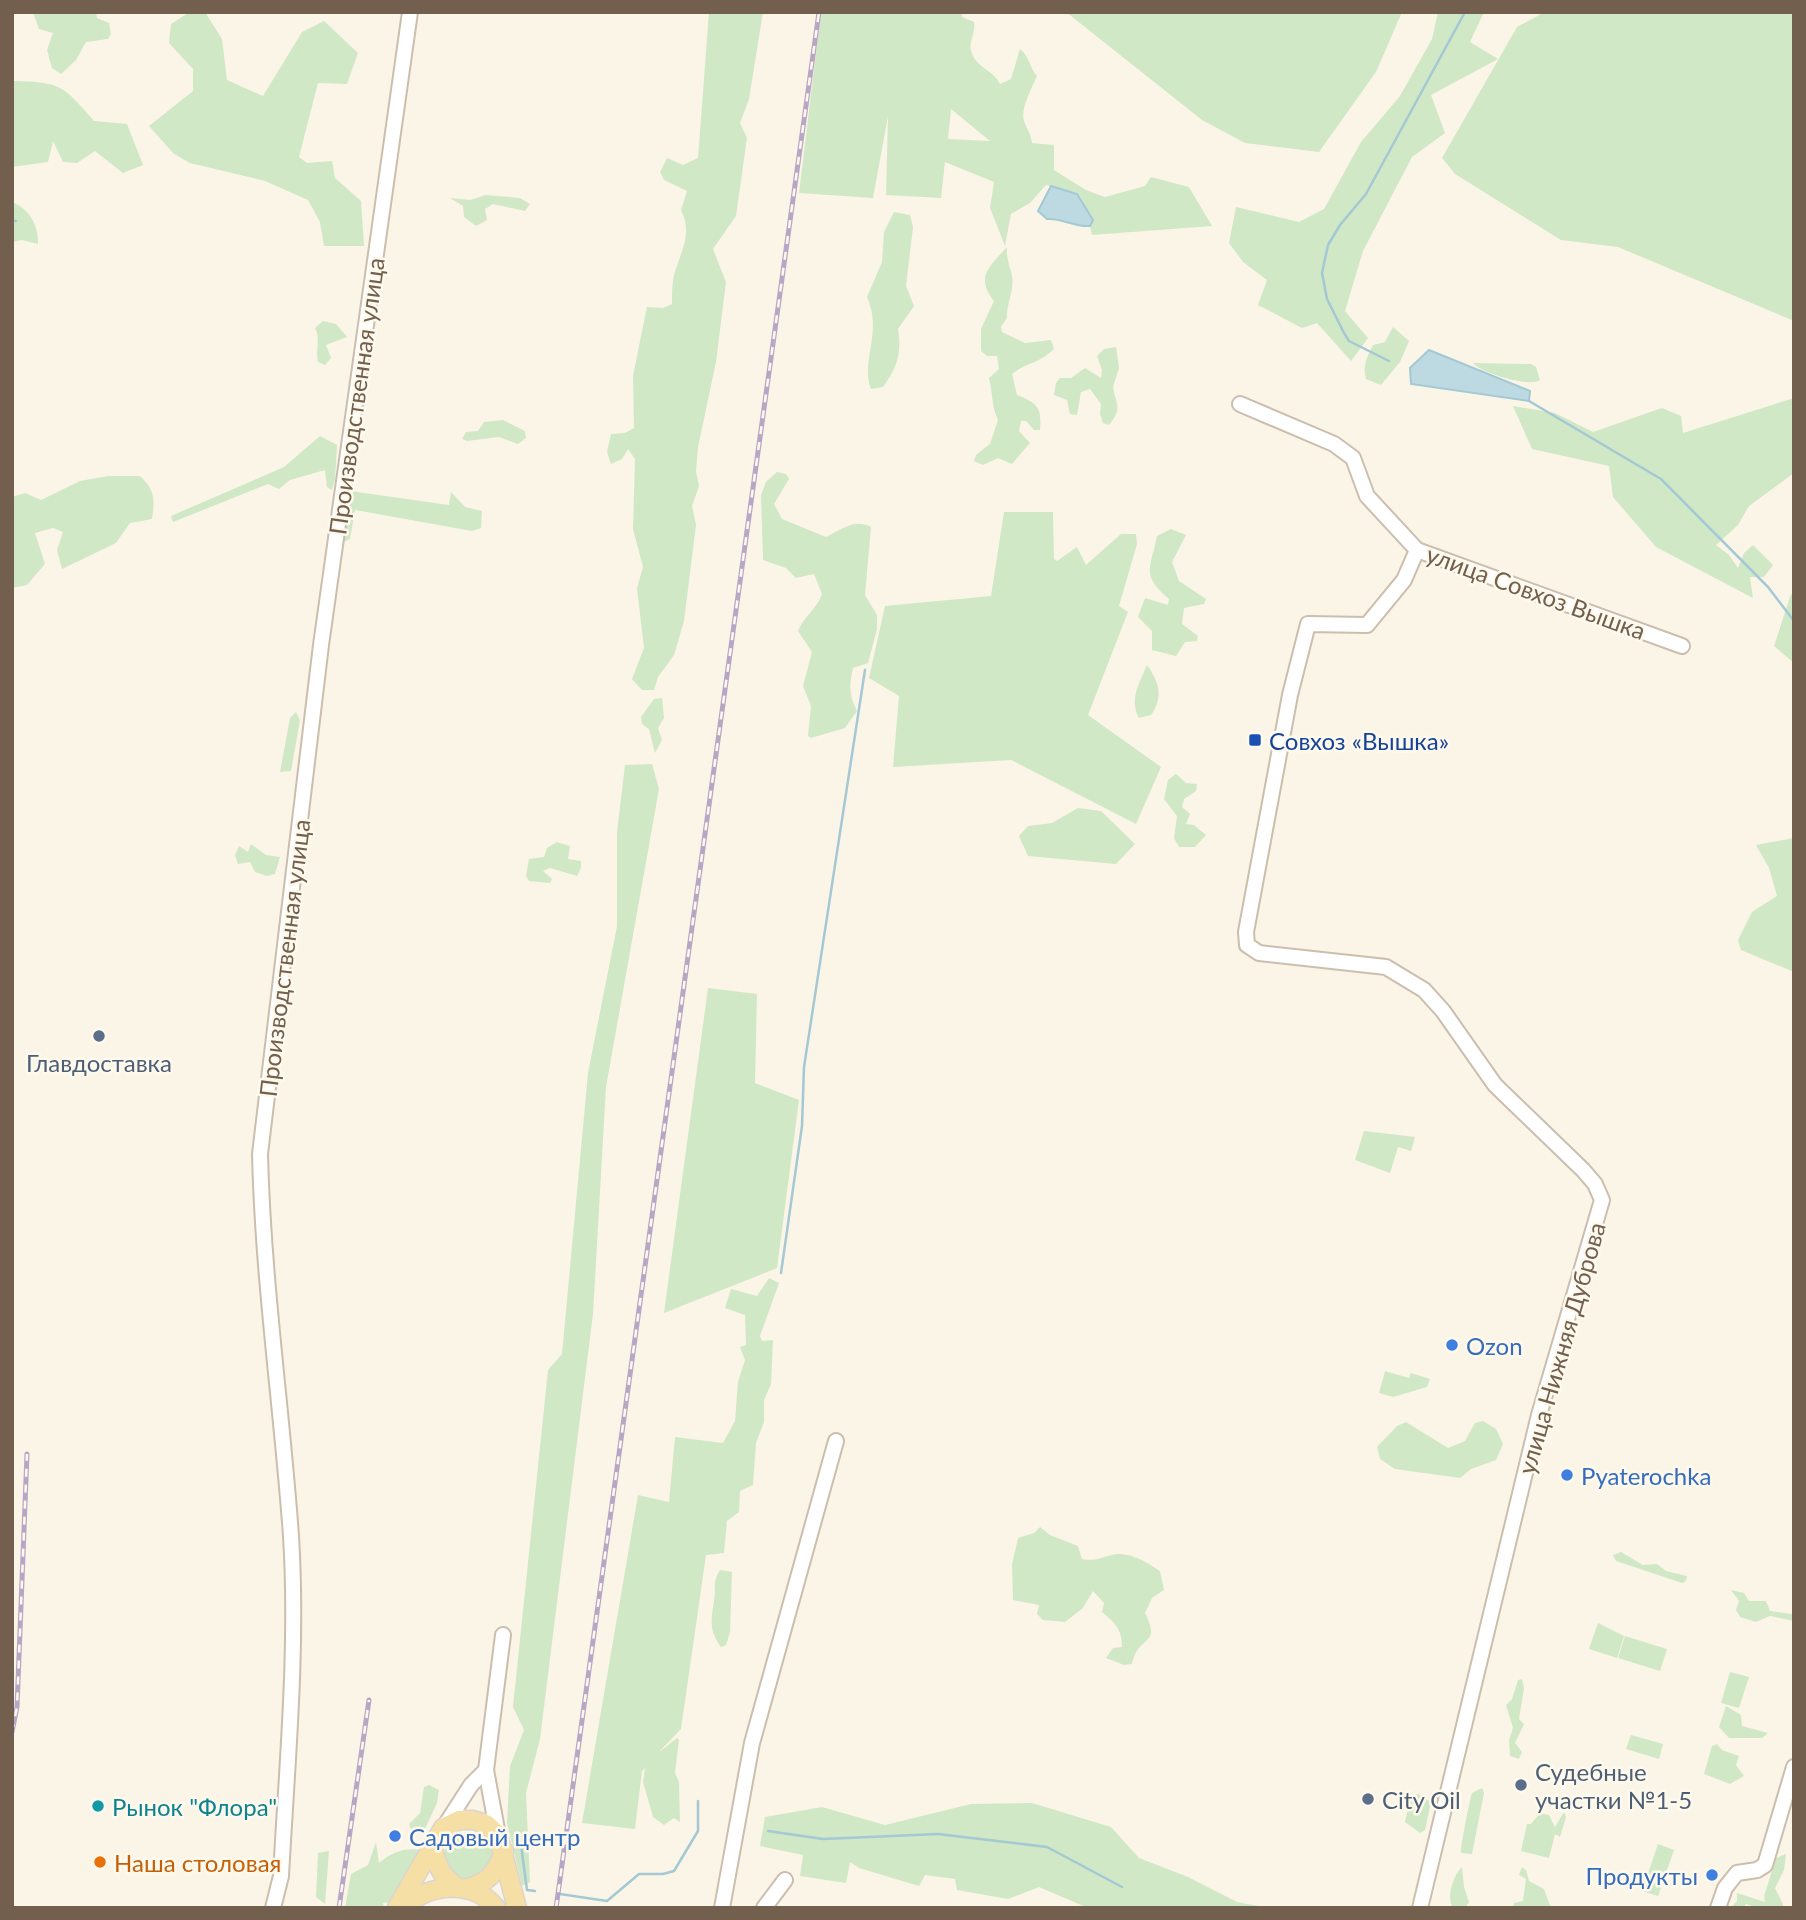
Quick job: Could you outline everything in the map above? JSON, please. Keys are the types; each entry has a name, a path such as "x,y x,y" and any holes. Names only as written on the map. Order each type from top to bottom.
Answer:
{"main road":[{"path":"397,1908 443,1828 459,1820 473,1820 486,1824 501,1843 517,1908"},
{"path":"402,1908 419,1894 443,1886 478,1886 493,1876 501,1843"},
{"path":"433,1846 436,1864 444,1878 492,1902 496,1908"}],"street":[{"name":"Производственная улица","path":"273,1908 281,1876 293,1670 291,1562 262,1238 260,1154 323,635 410,12"},
{"name":"улица Совхоз Вышка","path":"1240,404 1334,444 1353,458 1367,496 1417,550 1682,646"},
{"name":"улица Нижняя Дуброва","path":"1417,550 1404,580 1367,625 1308,624 1290,695 1246,932 1247,945 1259,953 1386,967 1424,990 1443,1011 1495,1085 1583,1170 1595,1184 1602,1200 1539,1415 1420,1908"},
{"path":"722,1908 751,1743 836,1441"},
{"path":"501,1843 486,1770 503,1635"},
{"path":"1718,1908 1725,1888 1737,1873 1757,1870 1765,1865 1794,1767"},
{"path":"443,1828 471,1785 486,1770"},
{"path":"764,1908 785,1880"}],"green space":[{"path":"33,12 96,12 97,18 109,23 111,34 108,39 86,42 76,60 61,74 52,68 47,50 53,33 39,29"},
{"path":"190,12 205,12 222,39 227,80 263,96 302,32 324,21 358,53 347,84 318,83 299,157 307,163 332,161 335,178 361,201 364,246 324,246 320,222 308,200 265,181 190,163 174,154 149,126 193,91 193,69 169,43 171,24"},
{"path":"709,12 763,12 749,99 740,123 747,138 736,216 713,249 726,282 716,362 698,447 696,471 699,486 692,506 696,525 684,621 674,655 658,677 654,690 642,690 632,679 644,648 637,588 643,567 633,529 635,459 628,449 622,459 611,464 607,452 611,434 625,433 634,428 633,376 647,307 663,308 672,304 674,275 686,235 681,210 687,191 664,180 660,172 667,158 683,165 698,158"},
{"path":"821,12 962,12 962,17 974,22 971,47 973,56 1000,84 1011,79 1020,49 1026,55 1037,76 1025,105 1024,121 1032,143 1054,145 1054,170 1086,190 1105,197 1145,186 1151,177 1189,187 1212,226 1092,235 1090,226 1093,220 1077,194 1046,185 1030,203 1011,214 1005,246 990,208 994,182 945,162 941,198 886,195 888,116 873,198 799,193","holes":["951,109 990,141 948,139"]},
{"path":"1066,12 1402,12 1376,72 1319,152 1245,143 1202,120"},
{"path":"1438,12 1484,12 1470,42 1498,59 1431,95 1445,133 1412,157 1363,251 1345,311 1368,338 1351,361 1317,323 1302,328 1258,305 1267,280 1243,262 1229,243 1236,207 1299,222 1324,209 1361,142 1400,96 1432,39"},
{"path":"1545,12 1794,12 1794,321 1618,247 1561,240 1455,174 1442,158 1517,27"},
{"path":"14,81 42,83 60,88 94,121 127,124 143,165 123,173 95,151 77,163 63,162 53,141 48,162 12,167"},
{"path":"486,195 520,198 530,204 525,211 493,204 485,209 487,220 476,226 464,217 463,206 450,198 470,200"},
{"path":"12,202 32,219 37,230 38,244 22,240 12,242"},
{"path":"894,212 910,215 913,227 906,286 914,306 898,329 899,353 892,373 883,387 871,389 868,368 873,323 867,297 882,262 884,232"},
{"path":"1007,247 1012,286 1002,332 1025,343 1051,340 1054,349 1012,374 1017,395 1030,401 1039,411 1040,430 1034,430 1026,421 1021,421 1019,431 1030,443 1012,464 998,458 983,465 974,461 976,455 990,444 998,420 989,378 999,369 997,356 987,356 981,351 981,329 994,301 988,293 985,279 990,267"},
{"path":"323,321 336,324 347,337 326,345 331,358 325,365 318,362 318,336 315,328"},
{"path":"1393,327 1409,341 1400,362 1381,385 1366,379 1365,366 1373,345 1385,342"},
{"path":"1116,347 1119,368 1113,387 1117,406 1116,414 1109,425 1103,423 1101,404 1090,389 1081,392 1077,415 1070,414 1067,400 1054,395 1056,383 1060,378 1071,378 1085,368 1101,378 1102,370 1097,356 1104,349"},
{"path":"1473,363 1531,364 1536,367 1540,380 1525,382 1505,378 1485,371"},
{"path":"1794,398 1794,473 1749,506 1738,525 1716,545 1729,555 1738,568 1744,553 1753,545 1773,565 1764,577 1750,577 1753,598 1656,547 1613,497 1609,466 1532,449 1513,406 1555,413 1593,432 1662,408 1681,416 1683,433"},
{"path":"503,420 525,431 526,438 518,444 499,437 467,441 462,439 466,432 478,431 484,422"},
{"path":"320,436 337,445 332,490 327,487 325,470 290,480 279,489 268,484 173,522 171,516 284,467"},
{"path":"777,472 786,474 789,479 774,504 782,519 826,537 854,524 871,527 865,595 877,615 877,629 868,663 853,668 851,690 857,711 845,728 811,738 808,736 811,706 803,686 812,652 798,631 822,594 814,574 796,578 786,568 763,560 761,495 766,482"},
{"path":"108,476 140,476 153,495 152,519 130,523 116,543 62,569 57,550 63,532 53,528 35,533 45,564 27,585 12,588 12,497 25,493 41,500 80,481"},
{"path":"349,488 357,492 449,505 451,492 465,507 482,511 481,528 472,531 355,510 350,539 343,542 340,534"},
{"path":"1004,512 1053,512 1054,559 1057,561 1077,547 1086,565 1121,534 1136,534 1137,544 1119,606 1128,612 1088,715 1161,767 1136,824 1011,760 893,767 899,696 869,678 885,606 991,596"},
{"path":"1171,529 1186,535 1172,562 1179,581 1206,599 1204,604 1184,608 1182,624 1198,636 1197,641 1185,642 1176,656 1152,650 1152,631 1138,617 1145,598 1168,605 1169,599 1154,584 1150,565 1157,536"},
{"path":"1791,594 1794,595 1794,663 1774,646"},
{"path":"1147,665 1155,677 1159,696 1151,715 1139,718 1135,698"},
{"path":"662,698 664,718 658,728 662,740 655,753 649,729 642,724 641,717 654,699"},
{"path":"296,712 300,720 291,771 280,772 290,718"},
{"path":"652,764 659,789 606,1087 593,1314 540,1739 526,1793 530,1882 522,1886 507,1823 510,1766 524,1730 513,1707 548,1370 562,1354 588,1073 617,926 617,832 625,765"},
{"path":"1176,774 1186,783 1197,784 1196,791 1184,799 1182,807 1190,814 1186,824 1194,825 1206,835 1195,847 1179,847 1174,838 1177,816 1164,799 1168,780"},
{"path":"1078,808 1101,811 1135,844 1116,864 1028,856 1019,836 1028,826 1052,823"},
{"path":"1794,838 1794,972 1741,950 1738,940 1752,912 1777,896 1769,868 1756,845"},
{"path":"557,842 570,846 568,859 581,861 577,876 550,868 543,871 552,879 550,883 529,881 526,876 529,859 544,857 547,848"},
{"path":"251,844 266,855 280,857 275,874 267,876 255,872 250,862 238,864 235,855 239,846 248,852"},
{"path":"708,988 757,994 755,1083 799,1100 777,1268 664,1313"},
{"path":"1364,1131 1415,1137 1411,1151 1398,1147 1390,1173 1355,1160"},
{"path":"769,1278 779,1283 760,1336 762,1341 773,1340 771,1384 764,1400 764,1422 756,1443 753,1485 740,1491 739,1512 727,1521 724,1553 706,1555 681,1729 658,1753 677,1738 679,1740 675,1773 679,1782 680,1822 674,1818 664,1825 653,1817 643,1782 645,1768 642,1771 635,1829 582,1823 638,1495 669,1502 675,1437 723,1443 735,1421 738,1382 745,1360 740,1347 746,1345 745,1315 725,1308 731,1289 757,1296"},
{"path":"1385,1371 1409,1378 1411,1373 1430,1379 1427,1387 1393,1397 1379,1393"},
{"path":"1483,1421 1496,1429 1503,1444 1496,1460 1471,1469 1460,1478 1395,1469 1380,1459 1377,1447 1397,1426 1406,1422 1448,1448 1465,1441 1475,1423"},
{"path":"1040,1527 1050,1535 1078,1546 1082,1559 1123,1554 1140,1559 1160,1571 1164,1590 1152,1598 1145,1613 1150,1624 1150,1636 1139,1648 1132,1664 1124,1665 1106,1658 1113,1648 1122,1647 1121,1635 1114,1623 1102,1612 1104,1603 1093,1591 1083,1608 1065,1622 1043,1620 1037,1614 1039,1605 1013,1600 1012,1564 1018,1538 1034,1533"},
{"path":"1621,1552 1643,1565 1657,1564 1666,1571 1687,1576 1686,1581 1682,1583 1616,1561 1613,1555"},
{"path":"720,1570 732,1572 730,1632 726,1645 721,1647 714,1635 712,1620 715,1583"},
{"path":"1731,1590 1744,1593 1749,1601 1766,1601 1770,1611 1792,1614 1794,1621 1770,1616 1756,1622 1740,1617 1736,1610 1739,1601"},
{"path":"1598,1623 1624,1636 1617,1658 1589,1649"},
{"path":"1625,1636 1667,1649 1660,1671 1618,1658"},
{"path":"1730,1672 1749,1677 1739,1708 1721,1703"},
{"path":"1522,1679 1524,1688 1519,1719 1524,1724 1515,1743 1522,1752 1519,1759 1510,1756 1509,1740 1513,1728 1506,1705 1512,1699 1518,1680"},
{"path":"1726,1706 1741,1715 1742,1726 1768,1733 1762,1738 1729,1738 1719,1727"},
{"path":"1631,1735 1663,1744 1659,1759 1626,1749"},
{"path":"1717,1744 1722,1750 1739,1756 1736,1765 1744,1776 1730,1784 1704,1774 1712,1746"},
{"path":"429,1785 439,1790 437,1803 424,1831 411,1830 409,1824 420,1813 424,1787"},
{"path":"1482,1788 1484,1793 1472,1854 1461,1853 1472,1793"},
{"path":"1418,1794 1431,1802 1425,1830 1420,1833 1405,1822 1411,1796"},
{"path":"1032,1803 1111,1827 1139,1858 1188,1877 1237,1902 1269,1908 1088,1908 1039,1887 1008,1899 957,1890 955,1879 925,1875 919,1886 859,1868 850,1862 846,1883 800,1876 803,1855 760,1846 765,1817 822,1807 885,1825 971,1804"},
{"path":"1564,1812 1566,1817 1560,1837 1555,1834 1549,1858 1521,1851 1527,1824 1531,1824 1540,1813 1549,1815 1555,1827"},
{"path":"466,1832 480,1834 494,1843 497,1865 461,1883 442,1859 448,1842"},
{"path":"376,1842 379,1863 400,1851 424,1851 392,1902 383,1903 384,1908 345,1908 351,1874 368,1865"},
{"path":"1658,1844 1674,1850 1658,1896 1642,1891"},
{"path":"329,1851 325,1904 316,1897 318,1853"},
{"path":"1786,1854 1784,1870 1775,1888 1783,1904 1782,1908 1758,1908 1746,1904 1743,1908 1730,1908 1737,1901 1737,1893 1765,1902 1764,1896 1776,1858"},
{"path":"1462,1867 1469,1902 1465,1908 1453,1908 1450,1898 1452,1887"},
{"path":"1522,1867 1526,1870 1529,1881 1544,1889 1551,1908 1513,1908 1514,1903 1523,1901 1526,1879 1519,1875"}],"water":[{"path":"1051,186 1077,194 1093,220 1090,226 1047,219 1038,211"},
{"path":"1429,350 1530,391 1529,401 1411,384 1410,368"}],"waterway":[{"path":"1389,361 1349,341 1344,333 1327,299 1322,273 1328,245 1340,225 1366,194 1465,12"},
{"path":"1529,401 1661,479 1768,587 1794,621"},
{"path":"781,1273 802,1126 804,1067 865,670"},
{"path":"560,1894 607,1901 639,1874 674,1871 698,1831 698,1801"},
{"path":"768,1831 823,1839 938,1834 1047,1847 1122,1887"},
{"path":"521,1845 527,1890 535,1891"}],"railway":[{"path":"556,1908 819,12"},
{"path":"12,1732 17,1707 27,1454"},
{"path":"339,1908 369,1700"}],"place":[{"name":"Совхоз «Вышка»","path":"1255,740"},
{"name":"Главдоставка","path":"99,1036"},
{"name":"Ozon","path":"1452,1345"},
{"name":"Pyaterochka","path":"1567,1475"},
{"name":"Судебные участки №1-5","path":"1521,1785"},
{"name":"City Oil","path":"1368,1799"},
{"name":"Рынок \"Флора\"","path":"98,1806"},
{"name":"Садовый центр","path":"395,1836"},
{"name":"Наша столовая","path":"100,1862"},
{"name":"Продукты","path":"1712,1875"}]}
